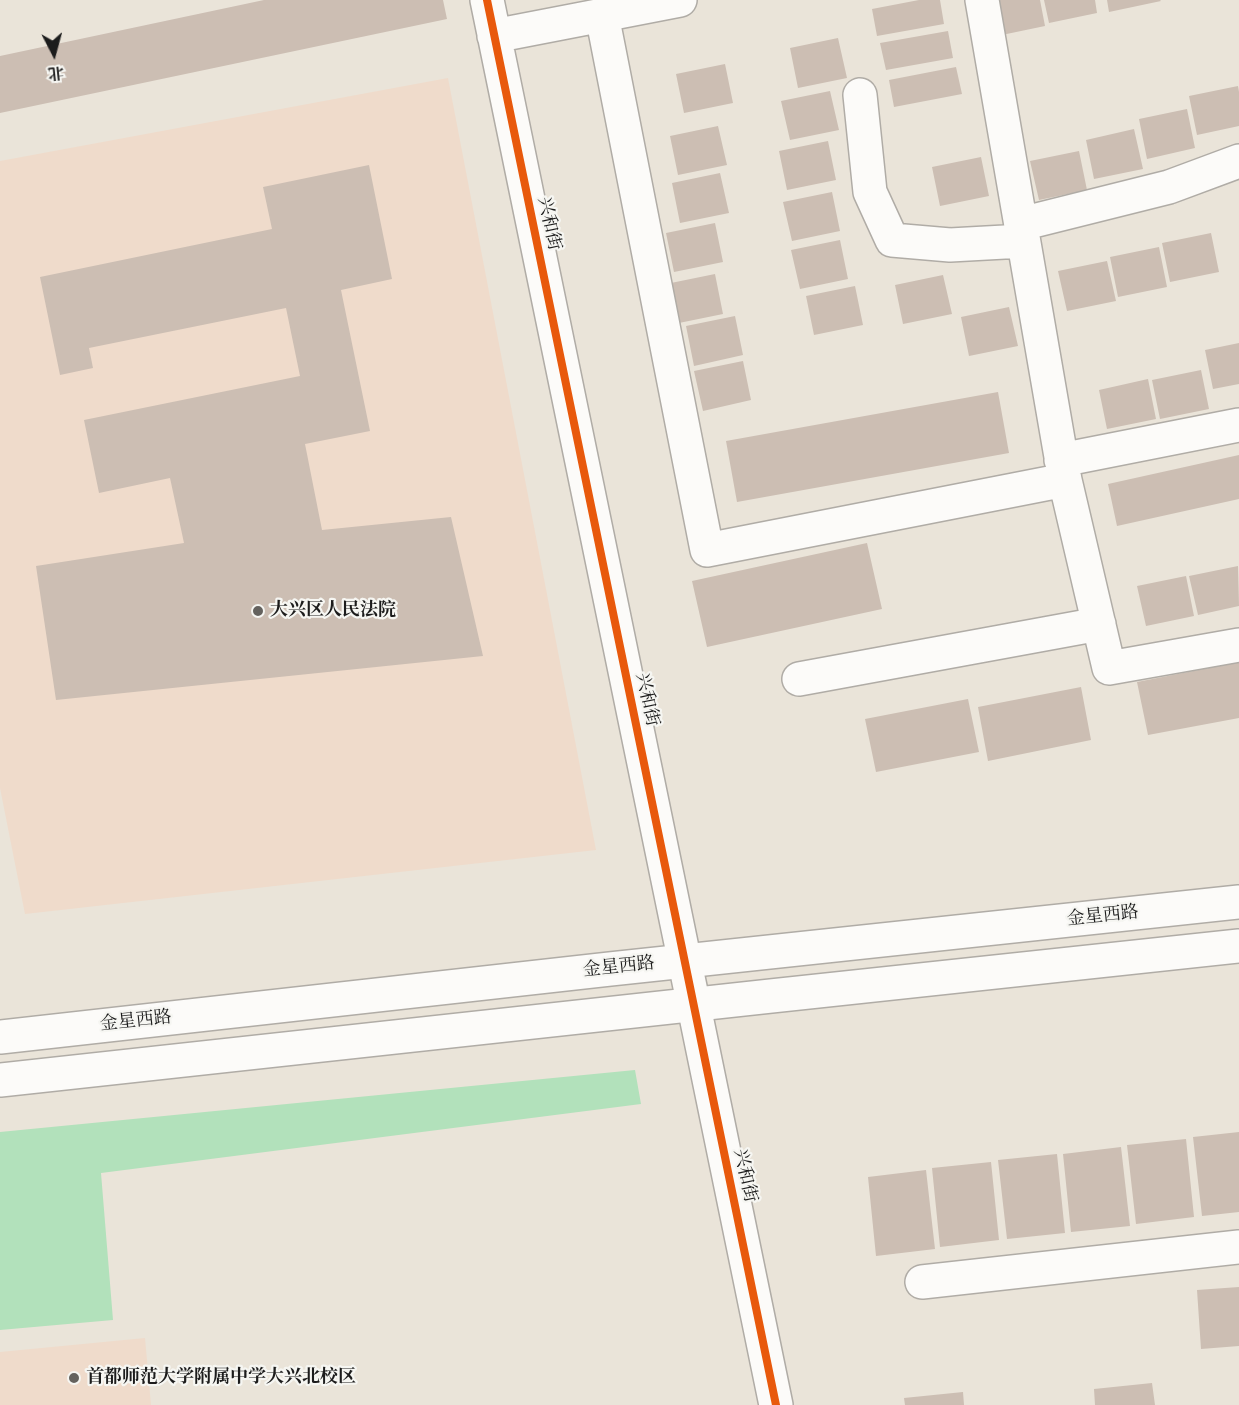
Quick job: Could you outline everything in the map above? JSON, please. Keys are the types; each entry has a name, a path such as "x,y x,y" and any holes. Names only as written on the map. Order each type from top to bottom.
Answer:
{"main road":[{"name":"兴和街","path":"487,0 776,1405"},
{"path":"494,36 580,12 680,0"},
{"path":"982,0 1063,470 1109,668 1239,645"},
{"path":"580,12 707,550 1063,470 1239,425"},
{"path":"860,94 870,192 891,240 950,245 1022,232 1169,187 1239,161"},
{"path":"799,679 1099,624"},
{"name":"金星西路","path":"0,1037 1239,902"},
{"path":"0,1080 1239,946"},
{"path":"922,1282 1239,1247"}],"shaded area":[{"name":"大兴区人民法院","path":"448,78 596,850 25,914 0,788 0,161"},
{"name":"首都师范大学附属中学大兴北校区","path":"145,1338 151,1405 0,1405 0,1352"}],"green space":[{"path":"635,1070 641,1104 101,1173 113,1320 0,1330 0,1132"}],"building":[{"path":"264,0 443,0 447,19 0,113 0,56"},
{"path":"919,0 940,0 944,24 877,36 872,9"},
{"path":"989,0 1040,0 1045,26 997,36"},
{"path":"1044,0 1095,0 1097,13 1049,23"},
{"path":"1107,0 1160,0 1161,1 1109,12"},
{"path":"948,31 953,58 886,70 880,43"},
{"path":"838,38 847,78 798,88 790,48"},
{"path":"725,64 733,103 684,113 676,74"},
{"path":"956,67 962,94 894,107 889,80"},
{"path":"1238,86 1239,126 1197,135 1189,96"},
{"path":"830,91 839,130 790,140 781,101"},
{"path":"1187,109 1195,148 1147,159 1139,119"},
{"path":"718,126 727,165 678,175 670,136"},
{"path":"1134,129 1143,169 1094,179 1086,140"},
{"path":"828,141 836,180 787,190 779,151"},
{"path":"1079,151 1087,190 1039,200 1030,161"},
{"path":"981,157 989,196 940,206 932,167"},
{"path":"369,165 392,279 341,290 370,431 305,444 322,530 451,517 483,656 56,700 36,566 184,543 170,478 99,493 84,420 300,376 286,308 89,348 93,368 60,375 40,277 272,229 263,187"},
{"path":"720,173 729,213 680,223 672,183"},
{"path":"832,192 840,231 792,241 783,202"},
{"path":"715,223 723,262 674,272 666,233"},
{"path":"1211,233 1219,272 1170,282 1162,243"},
{"path":"840,240 848,279 800,289 791,250"},
{"path":"1159,247 1167,287 1118,297 1110,257"},
{"path":"1107,261 1116,301 1067,311 1058,271"},
{"path":"715,274 723,314 674,324 666,284"},
{"path":"943,275 952,314 903,324 895,285"},
{"path":"855,286 863,325 814,335 806,296"},
{"path":"1009,307 1018,346 969,356 961,317"},
{"path":"735,316 743,355 694,366 686,326"},
{"path":"1239,343 1239,384 1213,389 1205,350"},
{"path":"743,361 751,400 703,411 694,371"},
{"path":"1201,370 1209,409 1160,419 1152,380"},
{"path":"1148,379 1156,419 1107,429 1099,390"},
{"path":"998,392 1009,453 737,502 726,441"},
{"path":"1239,455 1239,499 1117,526 1108,484"},
{"path":"867,543 882,609 707,647 692,581"},
{"path":"1238,566 1239,606 1198,615 1189,576"},
{"path":"1186,576 1194,616 1146,626 1137,586"},
{"path":"1239,662 1239,718 1148,735 1137,682"},
{"path":"1081,687 1091,740 988,761 978,707"},
{"path":"968,699 979,752 876,772 865,719"},
{"path":"1239,1132 1239,1212 1202,1216 1193,1137"},
{"path":"1186,1139 1194,1217 1136,1224 1127,1145"},
{"path":"1121,1147 1130,1226 1071,1232 1063,1154"},
{"path":"1057,1154 1065,1233 1007,1239 998,1160"},
{"path":"991,1162 999,1240 940,1247 932,1168"},
{"path":"926,1170 935,1249 876,1256 868,1177"},
{"path":"1239,1287 1239,1346 1201,1349 1197,1290"},
{"path":"1152,1383 1155,1405 1095,1405 1094,1389"},
{"path":"963,1392 964,1405 905,1405 904,1398"}],"cycle path":[{"path":"487,0 776,1405"}],"place":[{"name":"大兴区人民法院","path":"258,611"},
{"name":"首都师范大学附属中学大兴北校区","path":"74,1378"}]}
